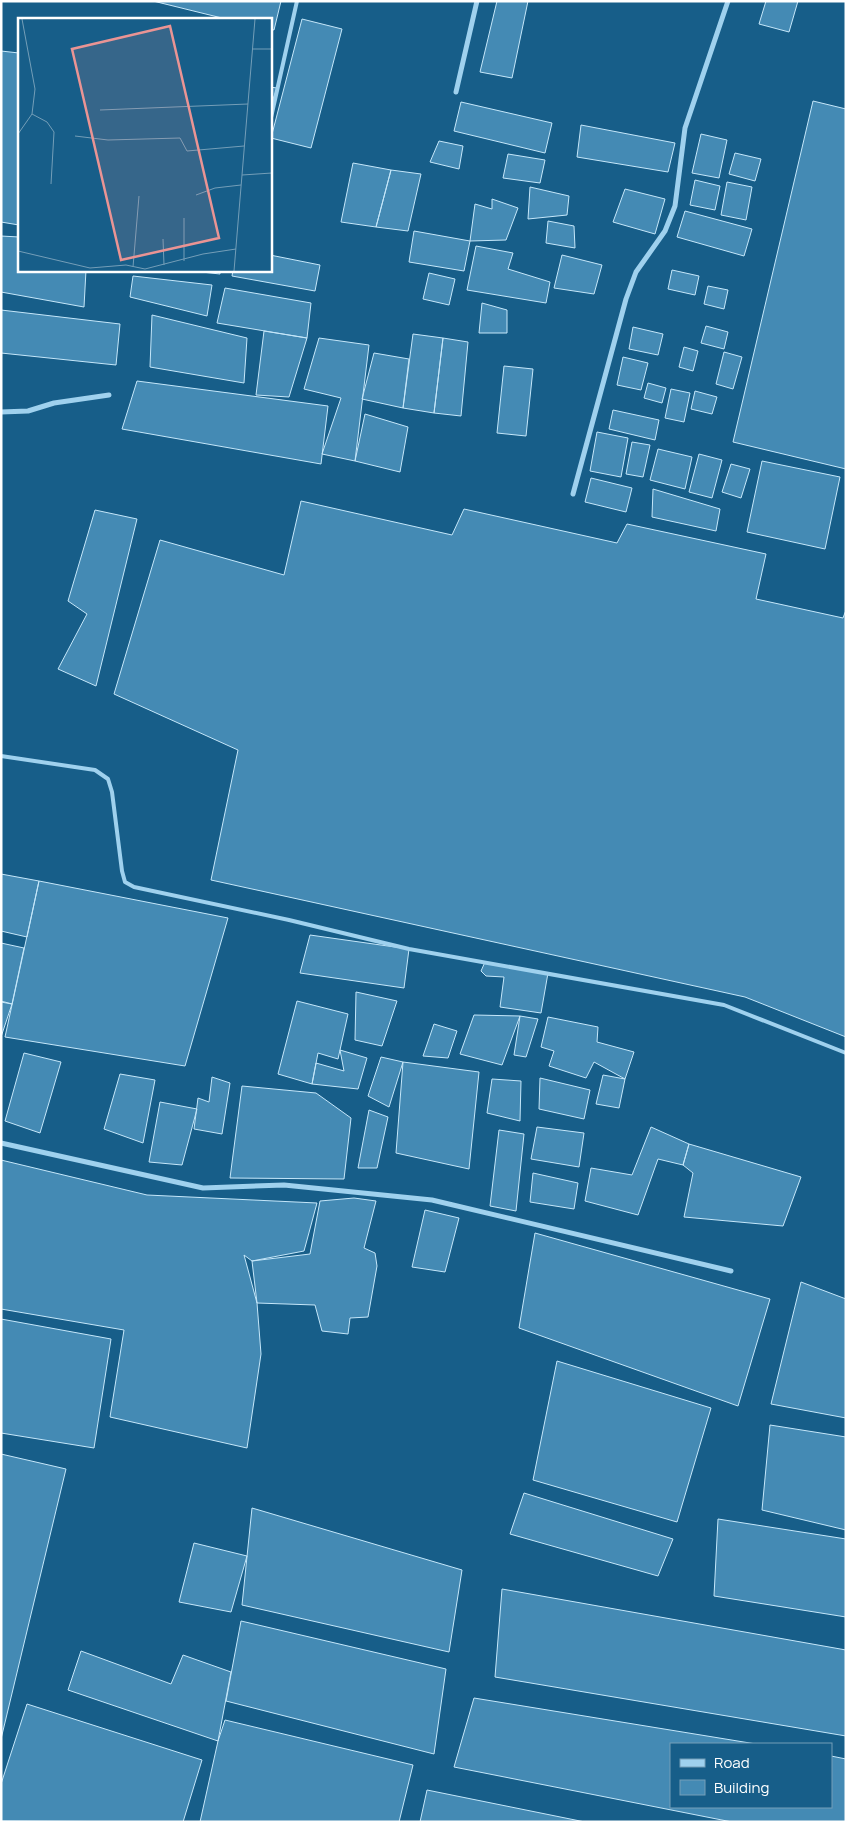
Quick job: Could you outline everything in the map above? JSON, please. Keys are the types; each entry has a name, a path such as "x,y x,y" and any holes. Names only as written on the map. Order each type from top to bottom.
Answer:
{"street":[{"path":"456,92 477,1"},
{"path":"573,494 626,299 636,272 666,231 675,206 685,128 728,1"},
{"path":"1,412 28,411 54,403 109,395"},
{"path":"1,1143 203,1188 284,1185 432,1200 731,1270"}],"lane":[{"path":"271,118 297,1"},
{"path":"1,756 95,770 108,779 112,792 122,871 125,882 134,887 288,920 409,949 724,1005 846,1053"}],"building":[{"path":"153,1 281,1 274,30 271,29 271,18 222,18"},
{"path":"497,1 528,1 512,78 480,72"},
{"path":"766,1 798,1 789,32 759,24"},
{"path":"302,19 342,29 311,148 271,138"},
{"path":"1,51 18,53 18,225 1,222"},
{"path":"271,87 277,88 271,105"},
{"path":"813,101 846,109 846,469 733,442"},
{"path":"461,102 552,123 545,153 454,131"},
{"path":"581,125 675,143 668,172 577,157"},
{"path":"701,134 727,140 719,178 692,173"},
{"path":"439,141 463,146 459,169 430,162"},
{"path":"735,153 761,159 755,181 729,174"},
{"path":"508,154 545,160 540,183 503,178"},
{"path":"353,163 391,170 376,227 341,222"},
{"path":"391,170 421,174 408,231 376,227"},
{"path":"695,180 720,186 715,210 690,205"},
{"path":"727,182 752,187 746,220 721,215"},
{"path":"530,187 569,196 567,215 528,219"},
{"path":"625,189 665,199 655,234 613,222"},
{"path":"492,199 518,208 506,240 470,241 475,204 492,209"},
{"path":"685,211 752,229 744,256 677,237"},
{"path":"548,221 574,226 575,248 546,243"},
{"path":"414,231 470,241 464,271 409,262"},
{"path":"1,236 18,237 18,271 86,271 84,307 1,292"},
{"path":"476,246 513,253 508,269 550,282 546,303 467,290"},
{"path":"271,255 320,265 315,291 232,276 233,271 271,271"},
{"path":"562,255 602,265 594,294 554,288"},
{"path":"672,270 699,276 695,295 668,289"},
{"path":"192,271 220,271 220,274"},
{"path":"429,273 455,279 449,305 423,299"},
{"path":"133,276 212,285 207,316 130,297"},
{"path":"708,286 728,290 724,309 704,304"},
{"path":"225,288 311,303 307,338 217,323"},
{"path":"482,303 507,310 507,333 479,333"},
{"path":"1,310 120,324 116,365 1,353"},
{"path":"152,315 247,338 244,383 150,367"},
{"path":"706,326 728,332 724,349 701,343"},
{"path":"633,327 663,334 658,355 629,349"},
{"path":"264,331 307,338 289,397 256,395"},
{"path":"413,334 443,338 434,413 403,408"},
{"path":"319,338 369,345 355,461 322,454 341,398 304,389"},
{"path":"443,338 468,342 461,416 434,413"},
{"path":"684,347 698,351 693,371 679,367"},
{"path":"724,352 742,357 733,389 716,384"},
{"path":"374,353 409,359 403,408 362,399"},
{"path":"623,357 648,363 641,390 617,385"},
{"path":"504,366 533,369 526,436 497,433"},
{"path":"137,381 328,406 321,464 122,429"},
{"path":"648,383 666,388 662,403 644,398"},
{"path":"671,389 690,393 684,422 665,418"},
{"path":"695,391 717,397 712,414 691,409"},
{"path":"613,410 659,420 655,440 609,429"},
{"path":"365,414 408,427 400,472 355,461"},
{"path":"597,432 628,438 621,477 590,471"},
{"path":"632,442 650,445 643,477 626,474"},
{"path":"658,449 692,457 685,489 650,480"},
{"path":"699,454 722,460 712,498 689,492"},
{"path":"762,461 840,477 825,549 747,532"},
{"path":"731,464 750,469 741,498 722,492"},
{"path":"591,478 632,488 626,512 585,502"},
{"path":"653,489 720,509 716,531 652,517"},
{"path":"301,501 452,535 464,509 617,543 627,524 766,554 756,599 843,618 846,610 846,1037 745,997 211,880 238,750 114,694 160,540 284,575"},
{"path":"95,510 137,519 96,686 58,669 87,614 68,601"},
{"path":"1,874 39,881 27,937 1,931"},
{"path":"39,881 228,918 185,1066 5,1037"},
{"path":"310,935 409,949 404,988 300,973"},
{"path":"1,943 24,948 12,1004 1,1001"},
{"path":"485,962 548,973 541,1013 500,1007 504,977 486,976 481,971"},
{"path":"356,992 397,1001 382,1046 355,1040"},
{"path":"297,1001 348,1014 338,1059 318,1053 312,1084 278,1074"},
{"path":"1,1002 12,1004 1,1037"},
{"path":"474,1015 520,1016 502,1065 460,1054"},
{"path":"520,1016 538,1019 526,1057 514,1055"},
{"path":"548,1017 598,1027 597,1042 634,1052 625,1079 594,1062 586,1078 549,1066 554,1051 541,1047"},
{"path":"434,1024 457,1031 448,1058 423,1056"},
{"path":"340,1050 367,1058 358,1089 312,1084 316,1063 344,1071"},
{"path":"24,1053 61,1062 40,1133 5,1121"},
{"path":"381,1057 403,1062 389,1107 368,1096"},
{"path":"403,1062 479,1072 469,1169 396,1153"},
{"path":"120,1074 155,1080 143,1143 104,1129"},
{"path":"603,1075 625,1079 619,1108 596,1104"},
{"path":"212,1077 230,1083 222,1134 194,1129 198,1098 209,1102"},
{"path":"540,1078 590,1090 584,1119 539,1109"},
{"path":"492,1079 521,1081 520,1121 487,1113"},
{"path":"242,1086 316,1093 351,1118 344,1179 230,1178"},
{"path":"160,1102 197,1109 182,1165 149,1162"},
{"path":"369,1110 388,1117 377,1168 358,1168"},
{"path":"537,1127 584,1133 579,1167 531,1159"},
{"path":"651,1127 689,1144 683,1165 658,1159 638,1215 585,1201 591,1168 632,1175"},
{"path":"499,1130 524,1134 516,1211 490,1206"},
{"path":"689,1144 801,1177 783,1226 684,1217 693,1173 683,1165"},
{"path":"1,1160 147,1195 317,1203 304,1251 252,1261 244,1255 257,1303 261,1354 247,1448 110,1417 124,1330 1,1309"},
{"path":"533,1173 578,1183 574,1209 530,1202"},
{"path":"354,1198 376,1201 364,1248 375,1253 377,1266 368,1317 350,1318 348,1334 322,1331 315,1305 257,1303 252,1261 310,1254 320,1201"},
{"path":"425,1210 459,1218 445,1272 412,1267"},
{"path":"535,1233 770,1299 738,1406 519,1328"},
{"path":"801,1282 846,1299 846,1418 771,1404"},
{"path":"1,1319 111,1339 94,1448 1,1433"},
{"path":"557,1361 711,1408 677,1522 533,1480"},
{"path":"770,1425 846,1437 846,1530 762,1510"},
{"path":"1,1454 66,1469 1,1739"},
{"path":"524,1493 673,1539 658,1576 510,1534"},
{"path":"252,1508 462,1570 449,1652 242,1605"},
{"path":"718,1519 846,1539 846,1617 714,1596"},
{"path":"194,1543 247,1556 231,1612 179,1602"},
{"path":"502,1589 846,1650 846,1736 495,1677"},
{"path":"241,1621 446,1669 434,1754 226,1701"},
{"path":"81,1651 171,1684 183,1655 231,1672 218,1741 68,1690"},
{"path":"474,1698 750,1743 670,1743 670,1808 832,1808 832,1756 846,1759 846,1822 732,1822 454,1767"},
{"path":"27,1704 202,1760 183,1822 1,1821 1,1784"},
{"path":"225,1720 413,1765 399,1822 200,1822 218,1741"},
{"path":"427,1790 585,1822 420,1822"}]}
